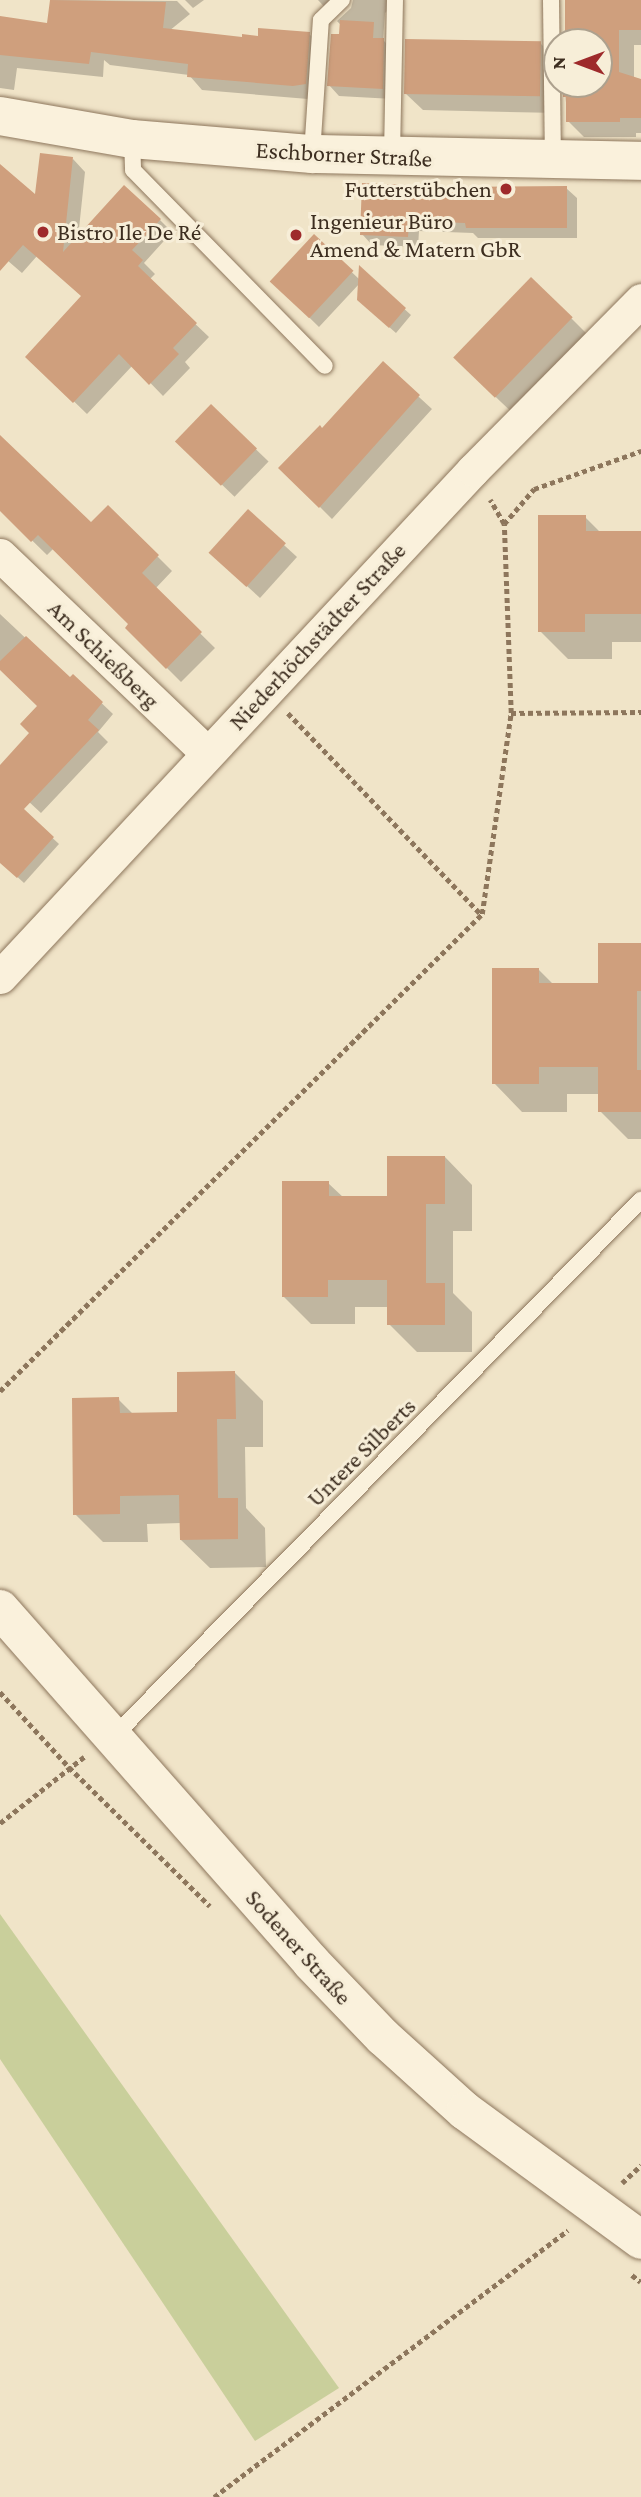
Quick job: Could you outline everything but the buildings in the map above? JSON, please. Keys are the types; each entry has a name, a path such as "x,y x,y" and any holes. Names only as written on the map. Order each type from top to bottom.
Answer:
{"main road":[{"name":"Eschborner Straße","path":"0,116 132,139 313,155 553,162 641,161"},
{"name":"Sodener Straße","path":"0,1609 311,1962 383,2037 465,2110 641,2240"}],"street":[{"name":"Niederhöchstädter Straße","path":"0,977 131,840 265,690 473,470 641,300"},
{"name":"Am Schießberg","path":"0,555 207,753"}],"lane":[{"path":"313,155 321,20 342,0"},
{"path":"392,158 395,0"},
{"path":"551,0 553,162"},
{"path":"132,139 133,170 325,366"},
{"name":"Untere Silberts","path":"114,1737 641,1200"}],"path":[{"path":"504,524 534,489 641,451"},
{"path":"0,1391 482,914 511,713 504,524 473,470"},
{"path":"265,690 482,914"},
{"path":"511,713 641,712"},
{"path":"0,1692 69,1767"},
{"path":"0,1823 69,1767 114,1737"},
{"path":"214,2497 596,2208"}],"green space":[{"path":"0,1914 339,2388 255,2441 0,2059"}],"place":[{"name":"Futterstübchen","path":"506,189"},
{"name":"Bistro Ile De Ré","path":"43,232"},
{"name":"Ingenieur Büro Amend & Matern GbR","path":"296,235"}]}
